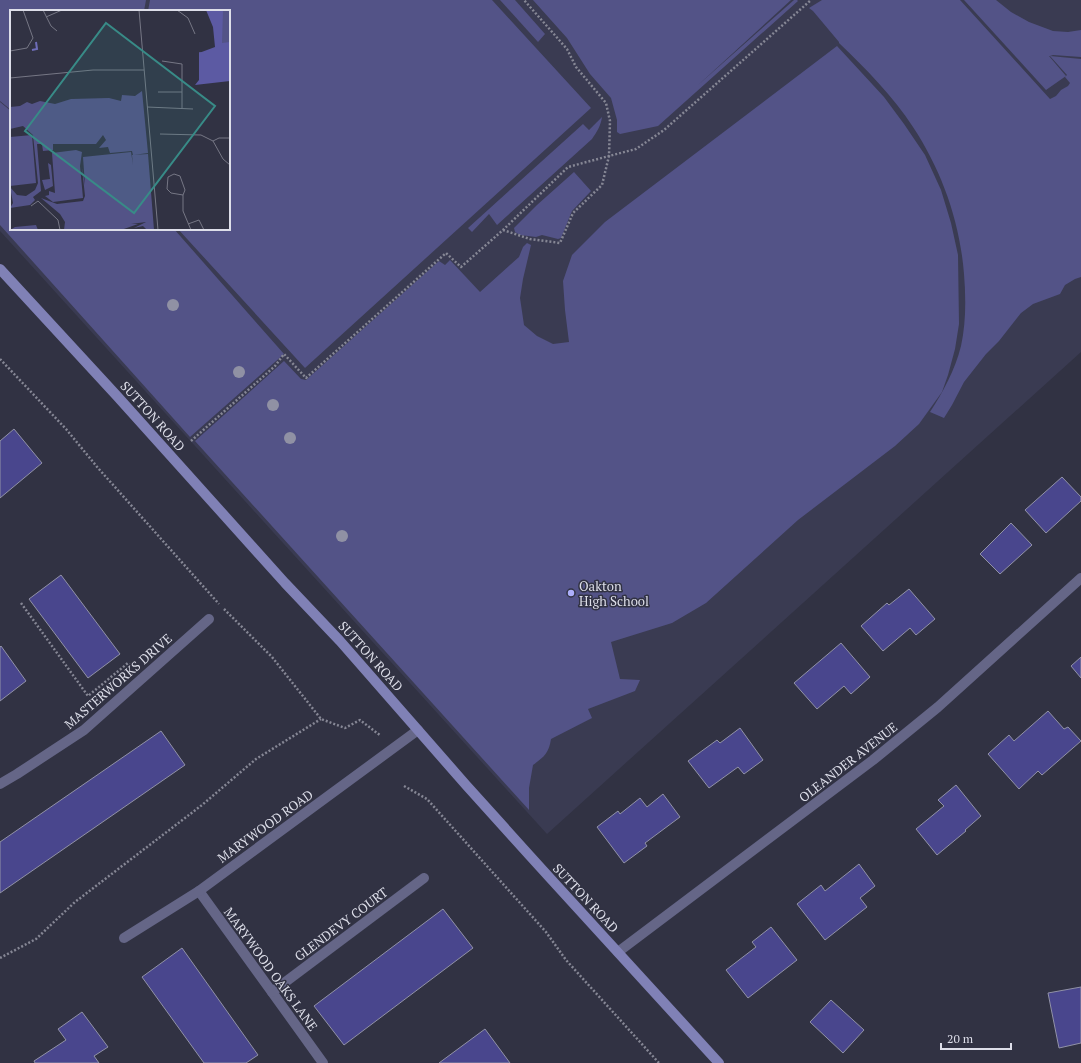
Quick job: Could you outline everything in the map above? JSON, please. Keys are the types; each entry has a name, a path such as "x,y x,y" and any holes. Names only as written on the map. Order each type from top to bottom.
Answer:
{"street":[{"name":"SUTTON ROAD","path":"0,269 117,396 285,583 340,641 466,785 720,1063"},
{"name":"OLEANDER AVENUE","path":"618,952 874,760 938,707 1081,578"},
{"name":"MASTERWORKS DRIVE","path":"0,784 84,730 209,619"},
{"name":"MARYWOOD ROAD","path":"124,938 199,891 418,730"},
{"name":"GLENDEVY COURT","path":"272,992 424,878"},
{"name":"MARYWOOD OAKS LANE","path":"199,891 323,1063"}],"path":[{"path":"503,230 530,239 560,243 573,213 602,185 609,156 610,122 606,104 576,67 567,49 524,0"},
{"path":"191,441 275,366 284,354 306,378 446,253 461,267 503,230 568,166 636,149 664,130 811,0"},
{"path":"0,359 66,429 98,468 210,594 272,657 321,719 345,728 360,720 381,736"},
{"path":"21,603 88,696 128,663 132,667"},
{"path":"0,958 36,939 74,902 202,805 256,759 321,719"},
{"path":"404,786 428,800 546,932 566,960 659,1063"}],"shaded area":[{"name":"Oakton High School","path":"0,0 1081,0 1081,352 547,834 0,231"},
{"path":"0,0 146,0 144,10 10,10 10,109 0,101"},
{"path":"150,0 492,0 591,108 305,368 179,230 230,230 230,10 148,10"},
{"path":"500,0 515,0 545,34 538,42"},
{"path":"533,0 791,0 697,86 794,0 798,1 658,126 620,134 617,132 617,120 611,98 590,74 567,38"},
{"path":"822,0 960,0 1050,99 1056,96 1070,83 1065,77 1067,75 1050,56 1081,59 1081,277 1065,285 1060,294 1033,304 1021,313 964,382 944,418 930,412 955,364 963,337 965,310 965,283 962,255 954,216 933,161 913,127 897,104 879,83 839,43 809,8"},
{"path":"964,0 996,0 1011,12 1029,22 1053,31 1068,32 1081,30 1081,57 1049,56 1066,76 1046,90"},
{"path":"837,46 884,97 904,124 925,155 941,190 951,223 958,255 959,324 955,349 942,392 919,424 895,446 798,520 706,603 672,623 611,642 620,679 640,680 635,691 588,709 592,718 551,739 549,748 545,754 533,765 529,788 529,810 195,441 284,361 301,379 306,380 439,261 445,265 450,260 480,292 519,257 523,247 527,243 531,245 520,298 524,325 537,336 553,344 569,342 563,281 572,255 605,222"},
{"path":"0,102 10,110 10,230 175,230 284,354 190,437 0,225"},
{"path":"602,117 601,123 592,139 497,225 489,214 472,232 468,228 583,124 589,130"},
{"path":"574,172 591,191 572,211 561,238 558,239 542,235 536,237 520,235 515,232 514,228"}],"building":[{"path":"14,429 42,463 0,498 0,441"},
{"path":"1062,477 1081,497 1081,501 1046,533 1025,510"},
{"path":"1011,523 1032,545 1000,574 980,554"},
{"path":"61,575 120,654 88,678 29,599"},
{"path":"909,589 935,619 916,635 910,628 883,651 861,626 887,603 889,605"},
{"path":"841,643 870,677 851,694 844,686 817,709 794,683"},
{"path":"1,646 26,681 0,701 0,647"},
{"path":"1081,657 1081,678 1071,666"},
{"path":"1048,711 1064,729 1068,727 1081,741 1042,775 1038,771 1019,789 988,754 1009,735 1014,741"},
{"path":"740,728 763,760 744,774 738,767 709,788 688,761 717,740 720,743"},
{"path":"161,731 185,765 0,893 0,842"},
{"path":"956,785 981,816 965,830 966,831 937,855 916,829 944,806 938,800"},
{"path":"663,794 680,817 645,843 647,846 624,863 597,827 618,811 620,814 640,798 647,807"},
{"path":"859,864 875,886 860,898 867,907 825,940 797,904 821,885 825,891"},
{"path":"443,909 473,948 344,1045 314,1006"},
{"path":"771,927 797,960 748,998 726,970 756,947 752,942"},
{"path":"182,948 258,1055 246,1063 204,1063 142,977"},
{"path":"1081,987 1081,1043 1059,1048 1048,993"},
{"path":"831,1000 864,1030 843,1053 810,1022"},
{"path":"82,1012 108,1047 94,1056 99,1063 35,1063 34,1061 66,1040 58,1029"},
{"path":"485,1029 510,1063 439,1063"}],"place":[{"name":"Oakton High School","path":"571,593"}]}
